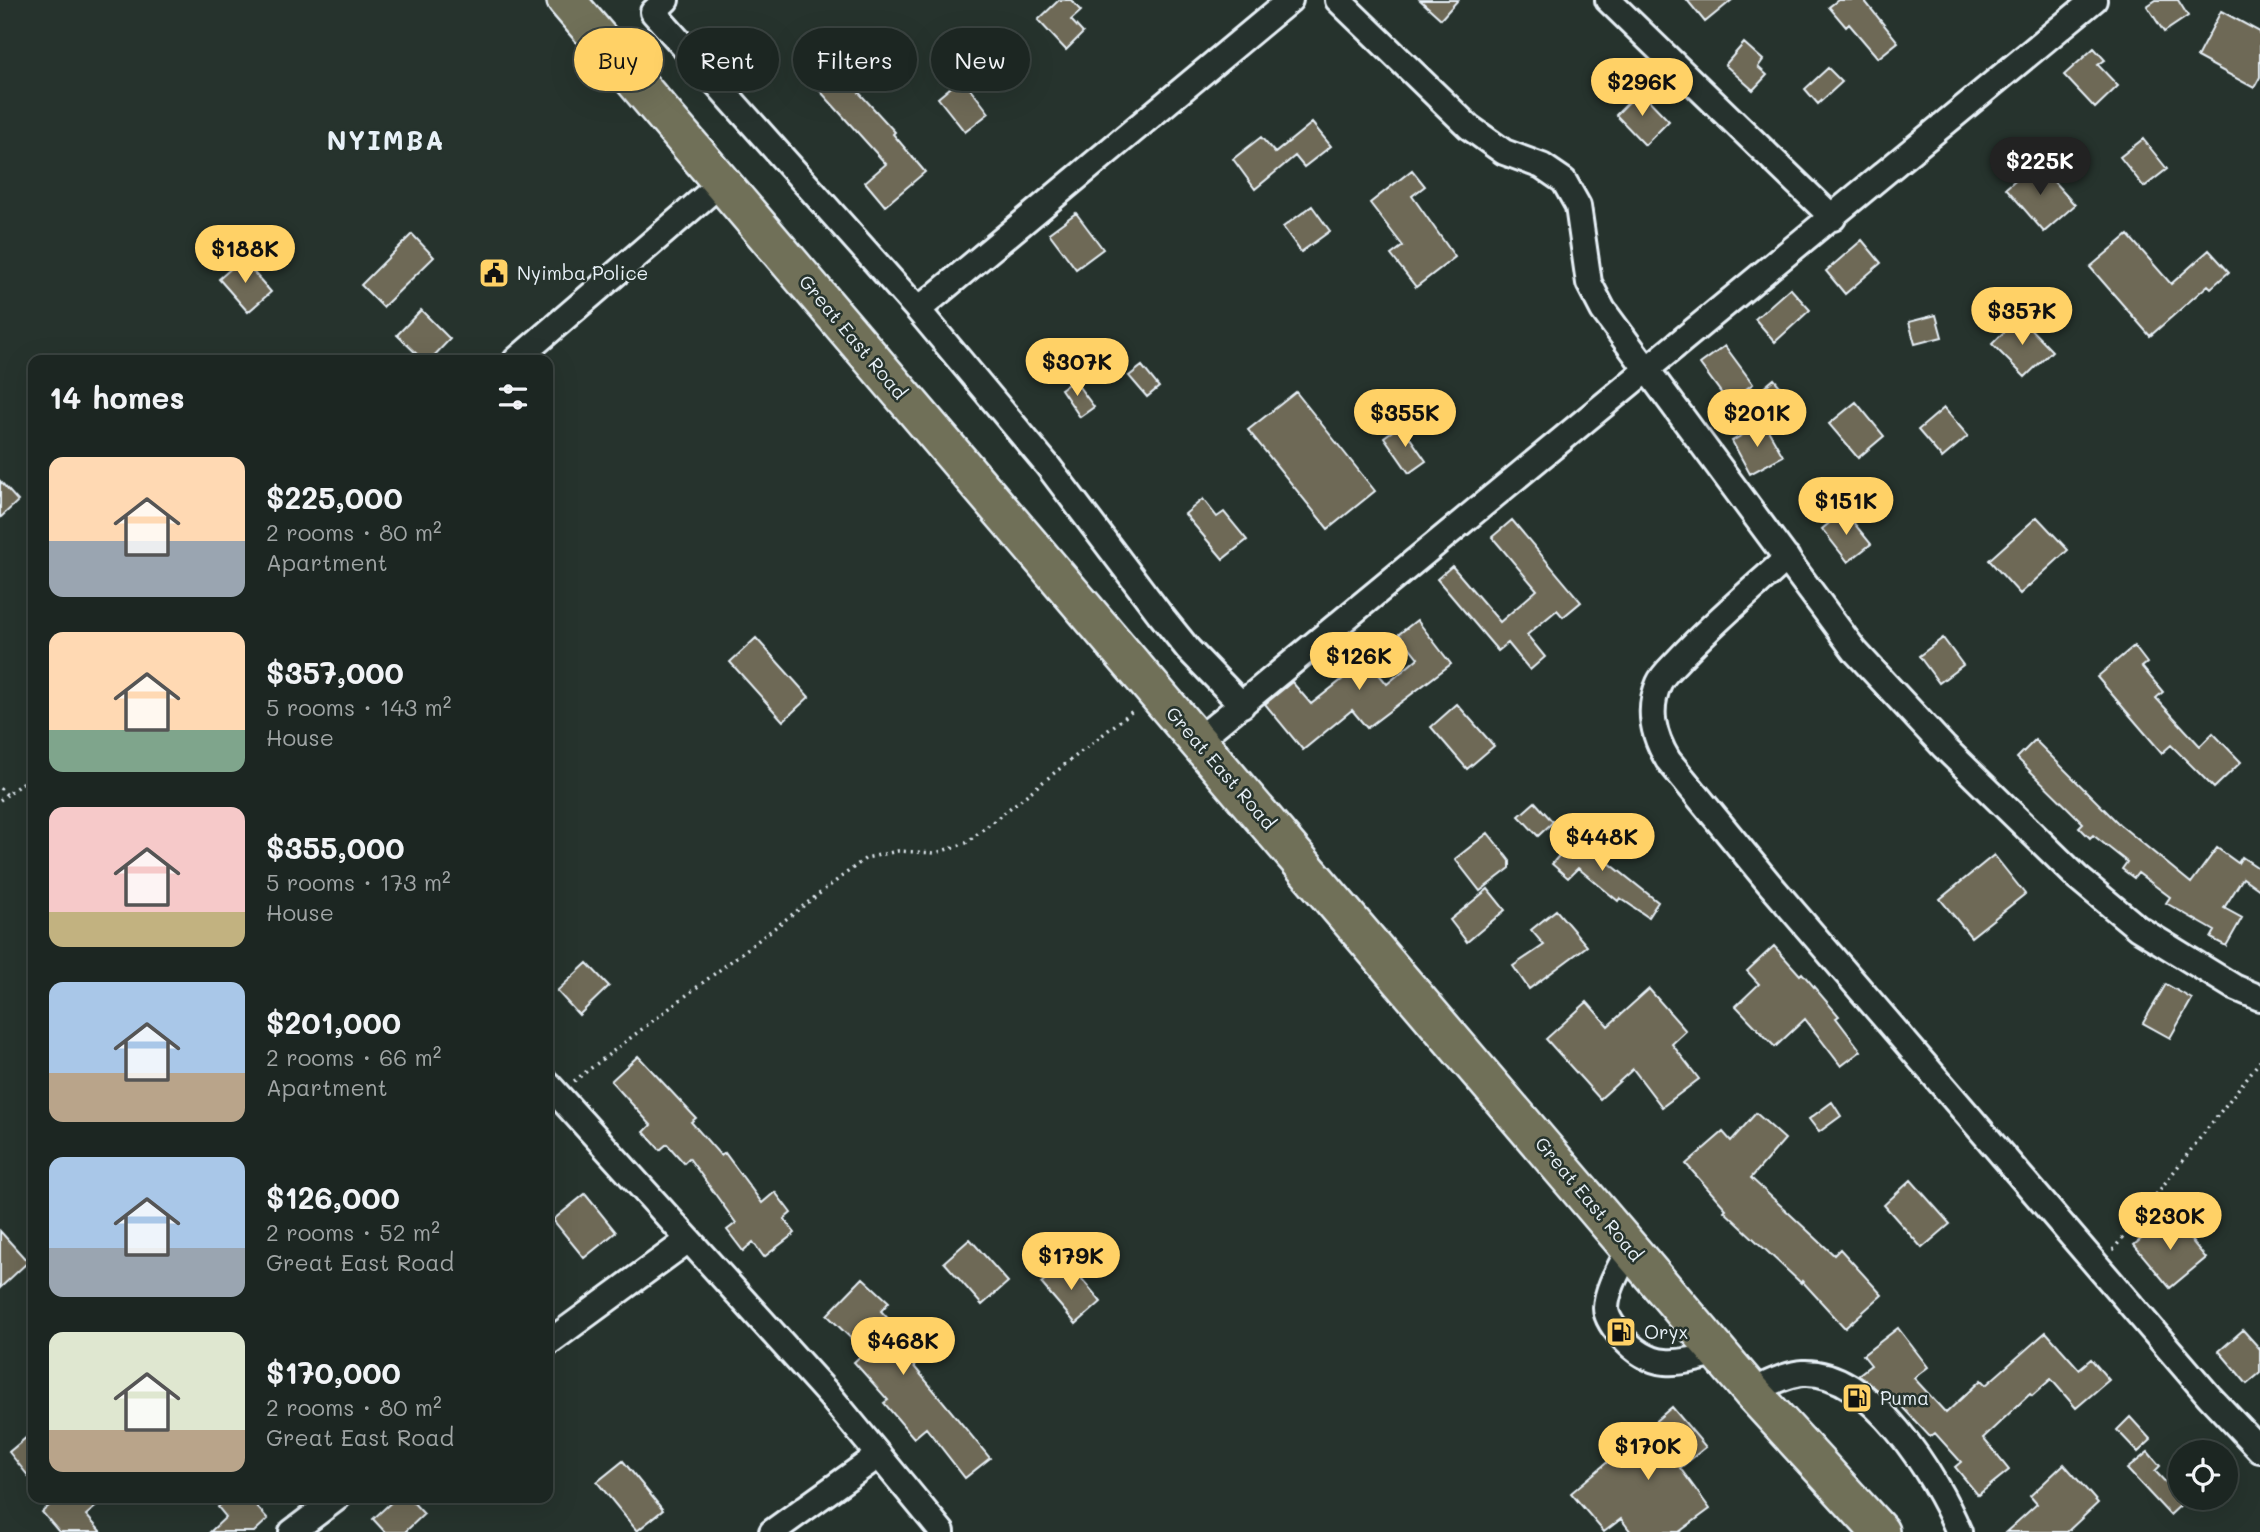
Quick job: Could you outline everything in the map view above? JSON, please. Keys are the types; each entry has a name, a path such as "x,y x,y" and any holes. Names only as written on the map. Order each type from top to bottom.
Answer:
{"highway":[{"name":"Great East Road","path":"566,0 1751,1391 1880,1532"}],"street":[{"path":"666,0 653,12 918,310 1048,466 1158,613 1188,649 1242,705"},
{"path":"918,310 1290,0"},
{"path":"1338,0 1469,127 1504,152 1542,166 1564,181 1578,206 1589,283 1603,310 1855,651 1944,747 2078,878 2138,928 2234,987 2260,998"},
{"path":"1608,0 1833,218"},
{"path":"1197,741 2094,0"},
{"path":"522,355 721,183"},
{"path":"1787,558 1690,647 1660,680 1652,703 1657,742 1668,760 1768,882 2209,1396 2260,1450"},
{"path":"553,1091 831,1396 942,1532"},
{"path":"553,1339 687,1241"},
{"path":"1630,1248 1612,1284 1606,1310 1613,1327 1631,1347 1655,1362 1681,1363 1719,1353"},
{"path":"1751,1391 1800,1373 1821,1374 1847,1384 1874,1406 1897,1431 1936,1487 1959,1532"},
{"path":"772,1532 879,1455"},
{"path":"308,1527 332,1503"}],"path":[{"path":"553,1089 866,858 898,851 936,853 966,843 1156,693"},
{"path":"0,800 28,778"},
{"path":"0,788 7,795"},
{"path":"2100,1267 2260,1062"}],"building":[{"path":"1059,0 1071,0 1081,11 1071,20 1083,33 1066,50 1038,20"},
{"path":"1420,0 1458,0 1441,19"},
{"path":"1687,0 1732,0 1705,22"},
{"path":"1838,0 1864,0 1898,42 1878,58 1849,24 1846,27 1829,7"},
{"path":"2156,0 2178,0 2188,16 2164,32 2147,6"},
{"path":"2221,11 2260,32 2260,77 2254,88 2197,57"},
{"path":"1744,43 1763,60 1758,67 1767,75 1753,90 1725,65"},
{"path":"2094,48 2105,60 2098,65 2118,86 2095,108 2064,75"},
{"path":"1828,68 1842,82 1818,104 1805,89"},
{"path":"820,91 858,91 895,132 893,134 925,172 885,206 865,182 886,164"},
{"path":"946,91 972,91 989,113 965,132 938,98"},
{"path":"1640,91 1669,121 1645,145 1616,115"},
{"path":"1312,123 1331,146 1304,167 1295,156 1255,189 1233,159 1261,137 1275,153"},
{"path":"2143,139 2167,169 2144,187 2120,157"},
{"path":"2036,162 2075,205 2044,232 2006,188"},
{"path":"1412,170 1425,186 1412,196 1455,257 1416,287 1391,255 1403,246 1370,203"},
{"path":"1312,206 1330,231 1301,252 1283,227"},
{"path":"1076,213 1103,249 1076,269 1049,233"},
{"path":"412,234 434,257 383,307 361,285"},
{"path":"2128,235 2171,284 2209,250 2229,272 2211,288 2208,285 2150,336 2090,267"},
{"path":"1862,240 1881,263 1845,294 1826,271"},
{"path":"242,259 271,292 248,312 219,279"},
{"path":"1790,288 1810,310 1775,342 1755,319"},
{"path":"421,310 450,339 435,355 418,355 397,335"},
{"path":"1936,315 1942,337 1915,344 1909,322"},
{"path":"2019,317 2052,351 2025,377 1992,344"},
{"path":"1725,346 1753,384 1728,402 1700,364"},
{"path":"1142,366 1159,387 1147,397 1129,376"},
{"path":"1774,379 1796,406 1777,422 1755,395"},
{"path":"1074,380 1094,407 1080,417 1061,389"},
{"path":"1296,392 1375,491 1328,529 1248,430"},
{"path":"1856,402 1884,436 1858,458 1829,424"},
{"path":"1944,408 1968,436 1942,458 1918,430"},
{"path":"1764,423 1783,456 1750,474 1732,441"},
{"path":"1401,425 1426,461 1409,473 1384,437"},
{"path":"0,481 18,501 0,518"},
{"path":"1203,499 1217,517 1224,512 1247,540 1223,559 1185,514"},
{"path":"1844,511 1871,544 1848,562 1822,529"},
{"path":"2037,517 2068,550 2020,594 1989,560"},
{"path":"1512,520 1581,602 1563,617 1557,610 1527,635 1545,657 1530,670 1508,643 1498,651 1437,579 1452,566 1500,622 1537,590 1492,537"},
{"path":"1417,620 1451,664 1367,728 1352,710 1303,750 1265,704 1292,682 1311,704 1367,660 1387,684 1418,658 1399,634"},
{"path":"756,638 809,697 783,721 730,662"},
{"path":"1943,638 1963,665 1939,683 1919,656"},
{"path":"2134,646 2147,663 2142,667 2163,692 2156,698 2200,746 2213,733 2241,762 2214,788 2171,745 2162,753 2097,677"},
{"path":"1457,704 1494,746 1467,769 1431,727"},
{"path":"2035,740 2119,824 2191,883 2217,848 2238,863 2242,857 2260,869 2260,890 2243,878 2224,908 2242,918 2226,946 2211,938 2215,931 2166,903 2170,897 2138,873 2134,878 2122,869 2127,862 2093,835 2090,838 2079,827 2083,823 2017,758"},
{"path":"1535,802 1553,822 1538,836 1519,816"},
{"path":"1582,828 1599,843 1593,850 1658,902 1648,917 1620,898 1618,901 1578,868 1568,878 1552,864"},
{"path":"1488,833 1510,861 1510,868 1480,891 1455,859"},
{"path":"1994,855 2025,894 1971,937 1940,899"},
{"path":"1488,889 1505,910 1467,942 1450,920"},
{"path":"1556,910 1587,946 1529,989 1513,966 1544,945 1531,930"},
{"path":"1774,946 1800,975 1802,973 1839,1016 1836,1018 1861,1051 1841,1066 1805,1019 1775,1047 1736,1006 1759,984 1747,971"},
{"path":"587,963 609,986 579,1015 557,991"},
{"path":"2166,984 2192,999 2170,1038 2143,1023"},
{"path":"1649,989 1686,1031 1672,1044 1699,1079 1662,1107 1633,1069 1600,1099 1546,1039 1587,1002 1608,1026"},
{"path":"638,1056 696,1118 691,1122 721,1156 725,1153 762,1203 775,1192 791,1213 784,1219 795,1233 764,1257 753,1242 743,1251 727,1230 736,1223 689,1158 684,1163 667,1144 660,1150 644,1132 651,1125 611,1081"},
{"path":"1832,1102 1841,1116 1819,1132 1809,1119"},
{"path":"1756,1113 1785,1139 1751,1178 1834,1255 1840,1249 1882,1295 1845,1328 1802,1281 1801,1283 1724,1211 1726,1209 1686,1164 1723,1132 1731,1141"},
{"path":"1911,1180 1950,1224 1922,1248 1884,1205"},
{"path":"585,1194 616,1232 584,1258 553,1220"},
{"path":"2170,1215 2206,1258 2170,1288 2134,1245"},
{"path":"0,1231 28,1262 0,1288"},
{"path":"970,1239 1008,1282 982,1305 944,1262"},
{"path":"1067,1261 1101,1302 1076,1324 1041,1283"},
{"path":"863,1278 889,1302 881,1311 916,1349 907,1358 990,1458 965,1478 926,1428 914,1438 884,1403 888,1400 854,1362 865,1352 827,1315"},
{"path":"1898,1328 1928,1367 1914,1378 1946,1413 1981,1380 1986,1385 2046,1332 2079,1369 2091,1359 2109,1380 2076,1408 2051,1379 2032,1396 2030,1394 1983,1438 2009,1470 1978,1495 1955,1467 1961,1462 1935,1433 1930,1437 1890,1394 1886,1397 1858,1375 1871,1365 1863,1355"},
{"path":"2243,1330 2260,1349 2260,1373 2247,1384 2219,1351"},
{"path":"1672,1407 1706,1447 1680,1468 1710,1509 1679,1532 1631,1532 1621,1519 1604,1532 1571,1493"},
{"path":"2130,1417 2151,1440 2138,1452 2117,1430"},
{"path":"28,1436 28,1476 9,1452"},
{"path":"2148,1452 2160,1466 2155,1471 2168,1485 2168,1510 2175,1510 2170,1515 2127,1469"},
{"path":"623,1461 663,1510 637,1531 597,1482"},
{"path":"2064,1464 2098,1503 2067,1532 2006,1532 2037,1504 2030,1496"},
{"path":"52,1503 100,1503 86,1515 101,1532 59,1532 42,1512"},
{"path":"222,1503 254,1503 268,1519 254,1532 210,1532 226,1517 218,1507"},
{"path":"391,1503 414,1503 424,1514 405,1532 385,1532 373,1519"}],"place":[{"name":"Nyimba Police","path":"494,273"},
{"name":"Oryx","path":"1621,1332"},
{"name":"Puma","path":"1857,1398"}],"district":[{"name":"NYIMBA","path":"386,141"}]}
